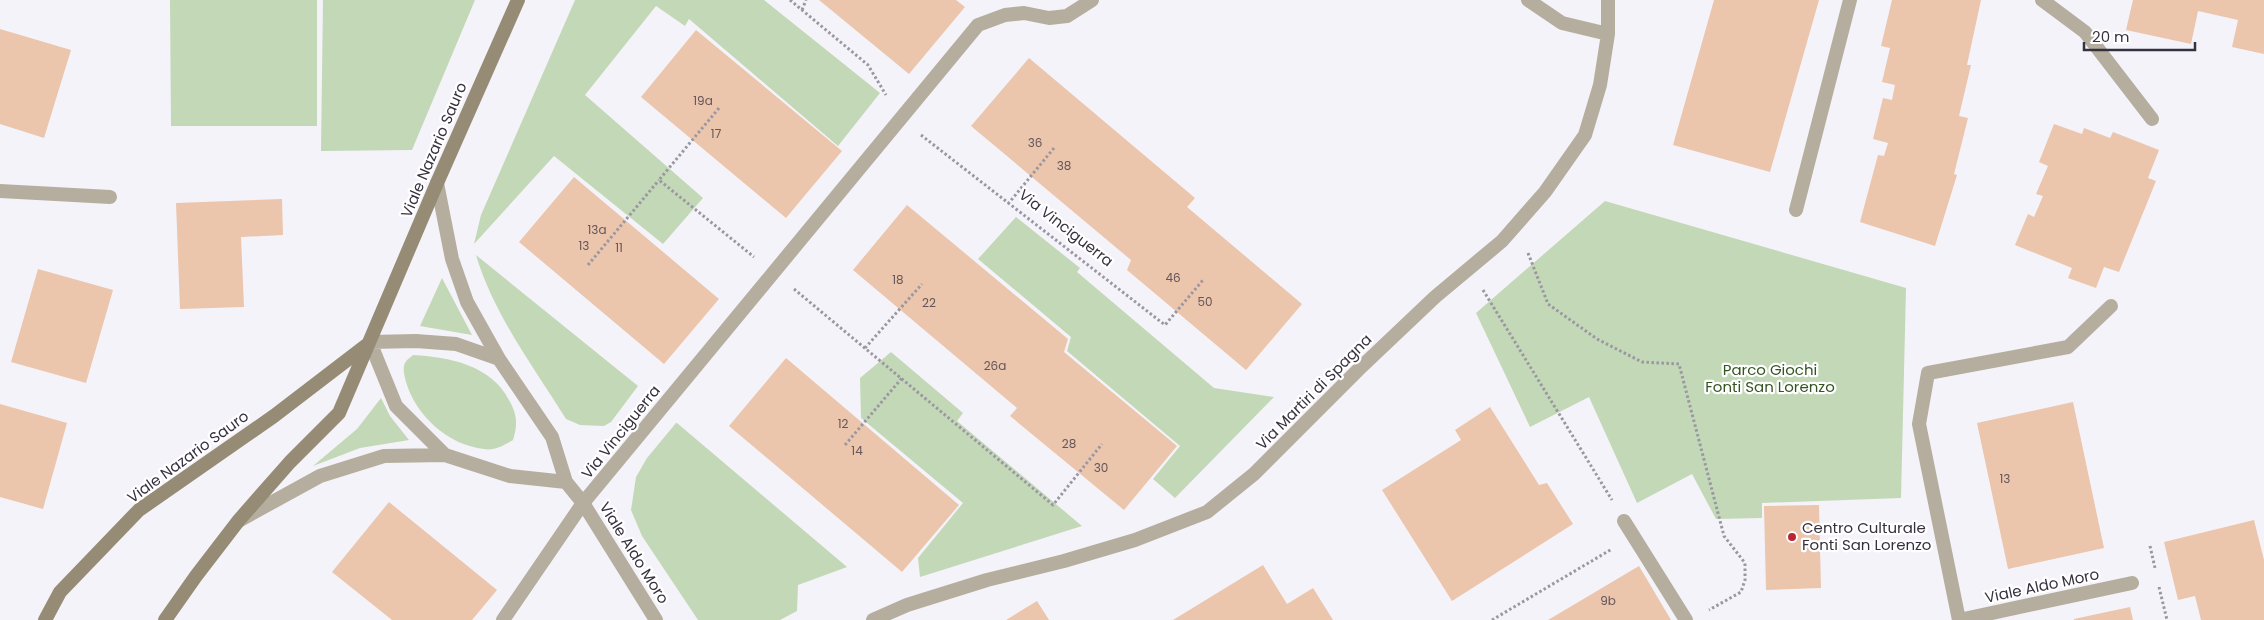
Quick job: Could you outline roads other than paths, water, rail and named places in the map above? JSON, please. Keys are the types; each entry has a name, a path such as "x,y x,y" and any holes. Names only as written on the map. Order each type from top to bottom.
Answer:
{"main road":[{"name":"Viale Nazario Sauro","path":"165,620 239,520 290,462 339,413 436,183 518,0"},
{"name":"Viale Nazario Sauro","path":"45,620 60,592 139,510 274,416 370,342"}],"street":[{"name":"Via Vinciguerra","path":"503,620 584,503 978,25 1005,15 1024,13 1049,18 1068,16 1092,0"},
{"path":"1528,0 1562,23 1608,34"},
{"name":"Via Martiri di Spagna","path":"872,620 907,605 978,582 1064,561 1135,540 1207,512 1254,474 1358,370 1435,298 1502,241 1545,192 1585,135 1600,86 1608,34 1608,0"},
{"path":"1796,210 1850,0"},
{"path":"2042,0 2085,32 2152,119"},
{"path":"239,520 320,476 384,456 445,455 510,476 566,482 552,437 498,359 467,302 452,259 436,183"},
{"path":"0,191 110,197"},
{"path":"1959,620 1920,424 1928,373 2068,347 2111,306"},
{"path":"445,455 396,406 370,342 416,341 456,344 498,359"},
{"name":"Viale Aldo Moro","path":"566,482 584,503 656,620"},
{"path":"1624,521 1686,620"},
{"name":"Viale Aldo Moro","path":"1959,620 2132,583"}],"place":[{"name":"Centro Culturale Fonti San Lorenzo","path":"1792,537"}],"park label":[{"name":"Parco Giochi Fonti San Lorenzo","path":"1770,378"}]}
